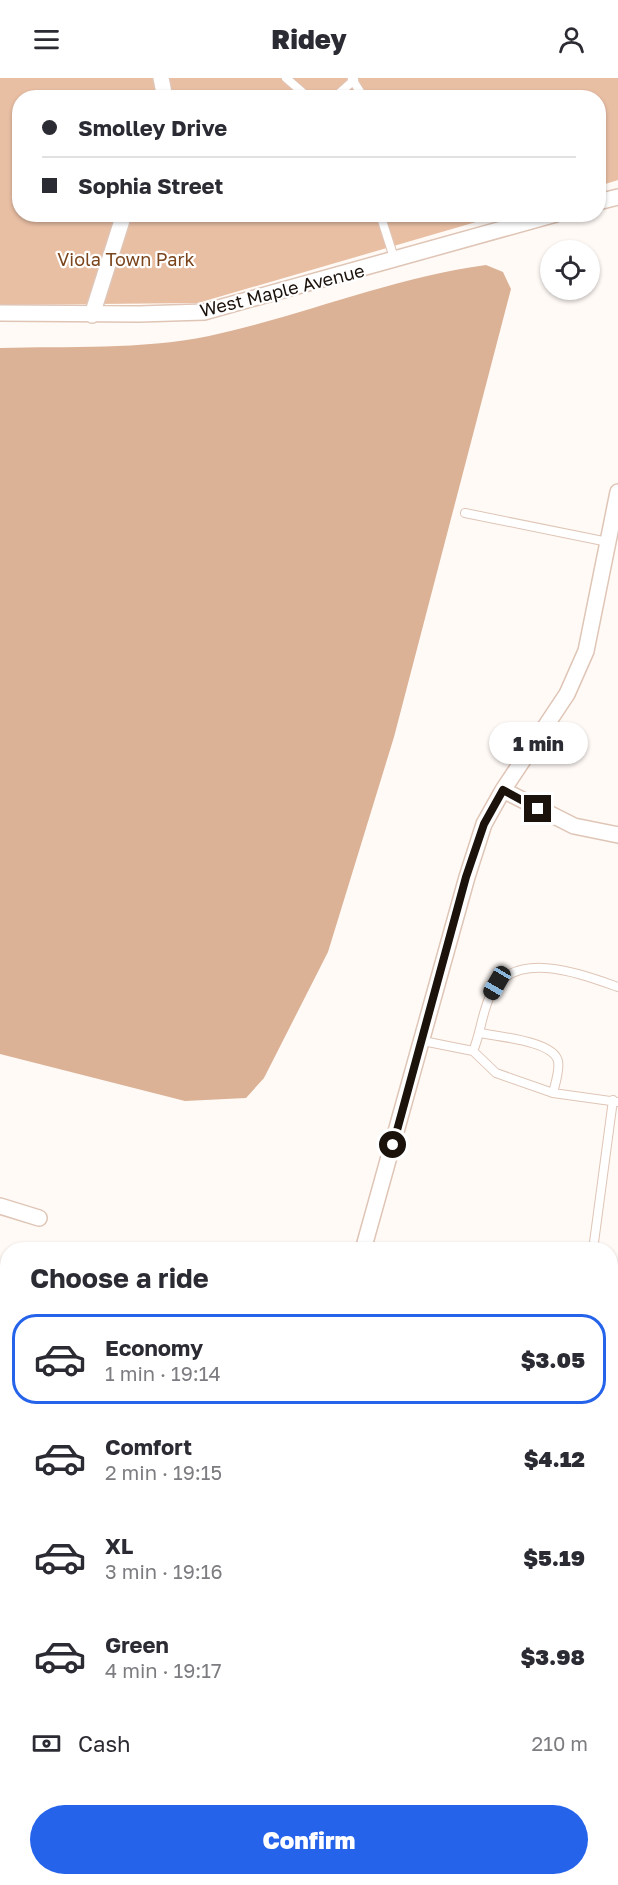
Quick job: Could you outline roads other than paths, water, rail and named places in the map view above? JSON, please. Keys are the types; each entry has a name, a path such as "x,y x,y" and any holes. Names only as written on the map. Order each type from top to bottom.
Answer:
{"street":[{"path":"92,315 121,222"},
{"name":"West Maple Avenue","path":"0,313 92,315 204,312 395,261 529,222"},
{"path":"365,1242 423,1041 466,877 484,824 503,790 567,694 586,651 618,492"},
{"path":"503,790 574,826 618,834"},
{"path":"0,1206 39,1218"}],"lane":[{"path":"286,78 300,90"},
{"path":"342,90 353,79"},
{"path":"383,222 395,261"},
{"path":"465,513 608,542"},
{"path":"473,1051 481,1033 489,996 497,983 510,973 542,968 618,987"},
{"path":"481,1033 545,1047 555,1053 559,1063 553,1093"},
{"path":"423,1041 473,1051 496,1074 553,1093 616,1101 594,1242"}],"park label":[{"name":"Viola Town Park","path":"126,259"}]}
